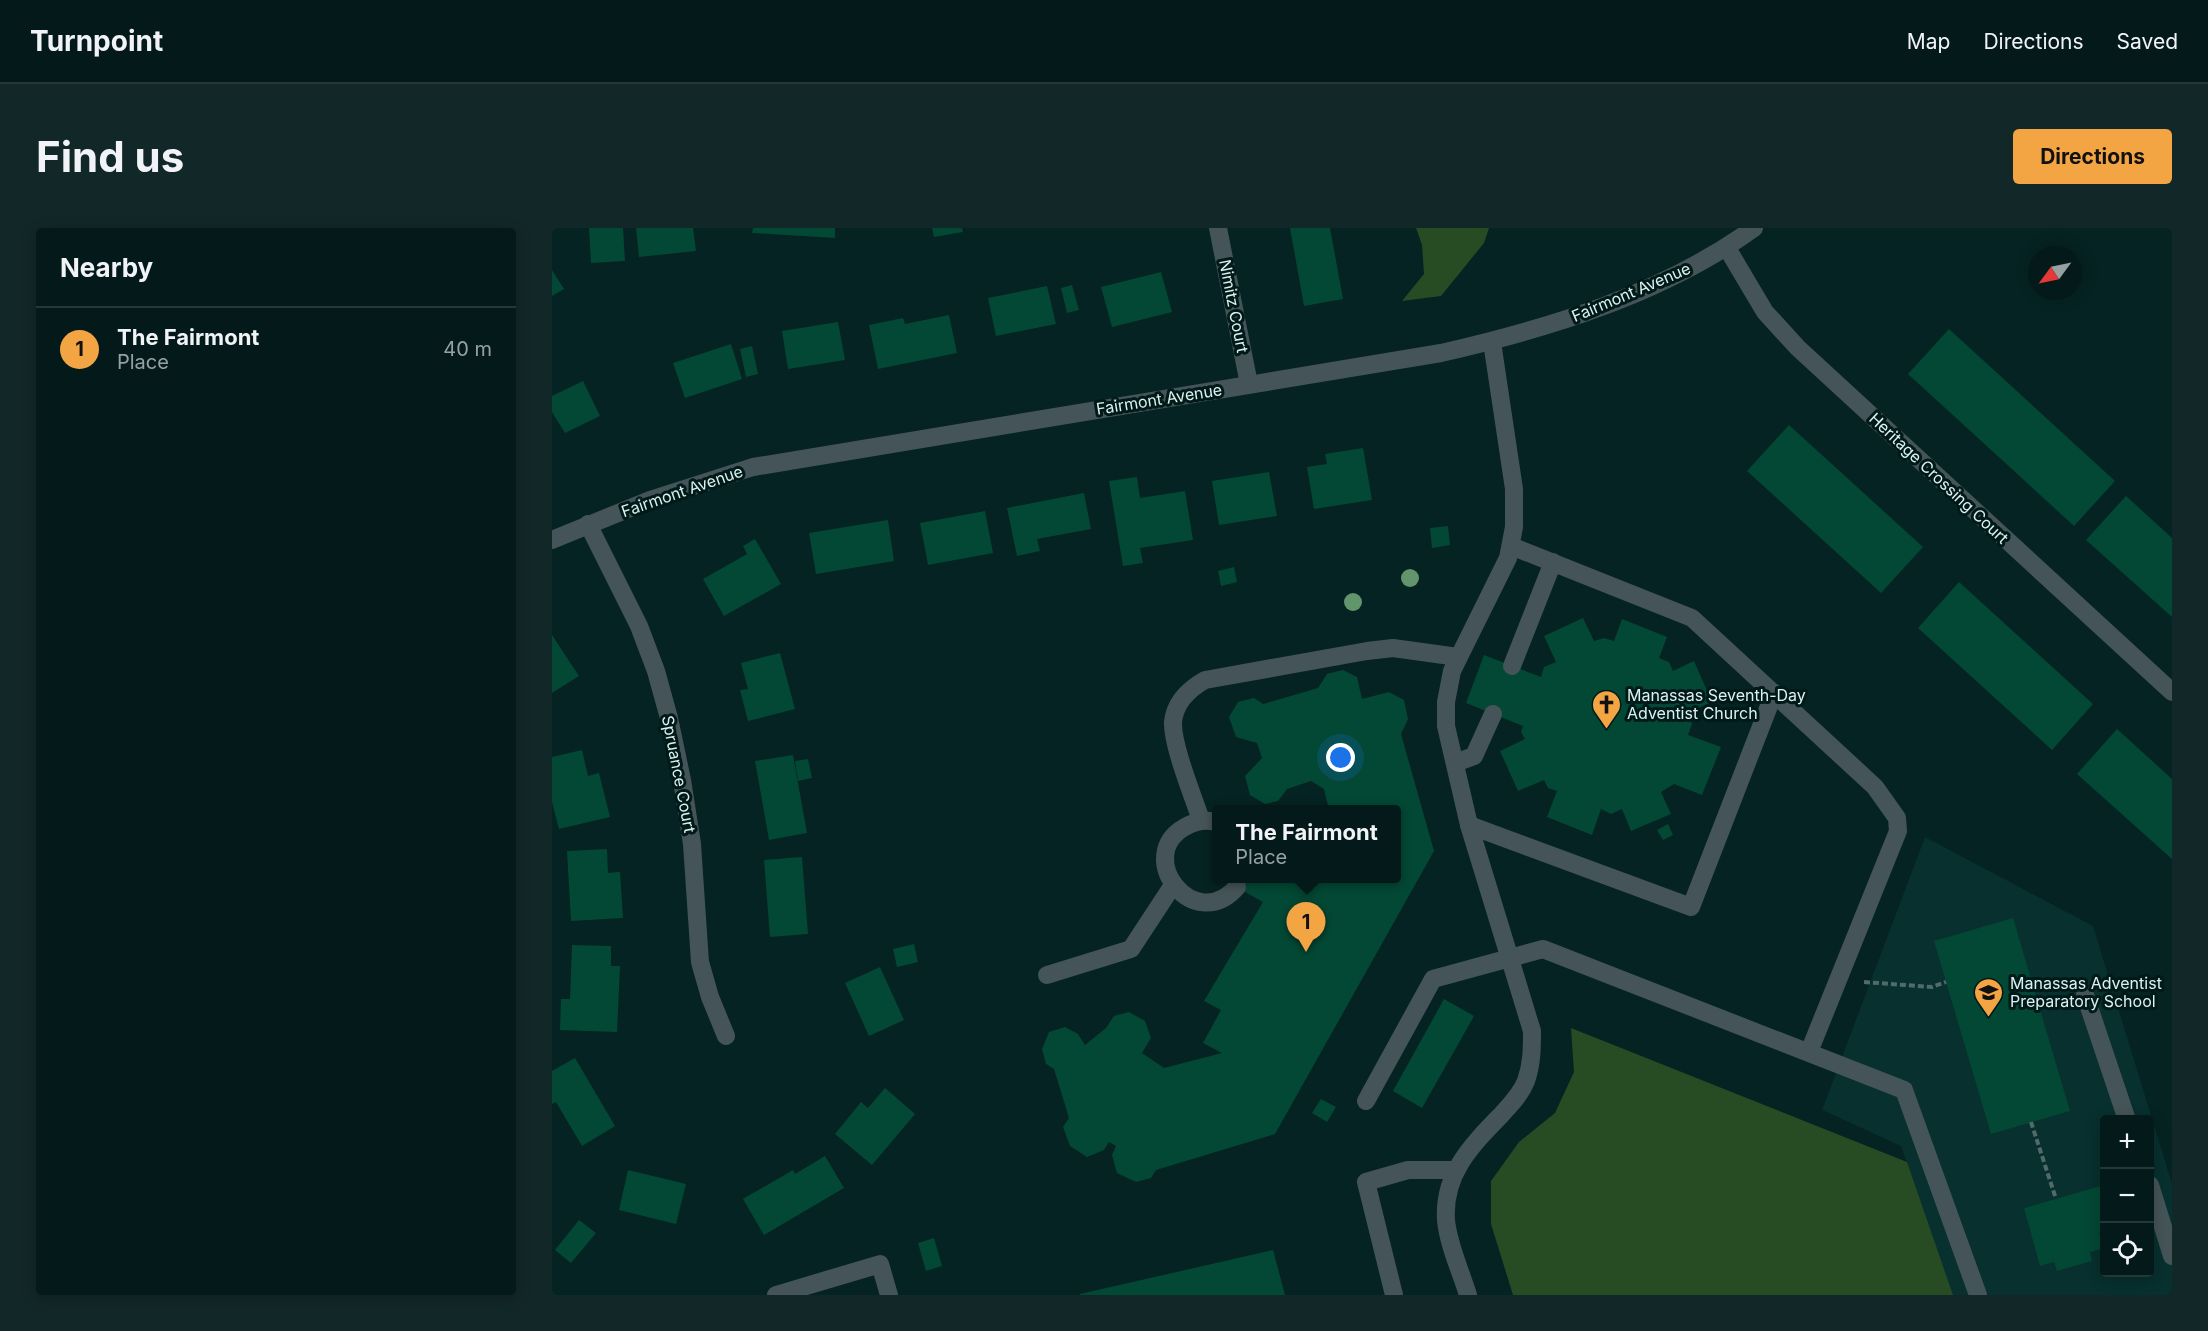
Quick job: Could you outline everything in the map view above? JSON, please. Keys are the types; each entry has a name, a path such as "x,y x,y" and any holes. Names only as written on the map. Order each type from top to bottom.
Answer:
{"street":[{"name":"Nimitz Court","path":"1218,228 1249,384"},
{"name":"Fairmont Avenue","path":"552,540 697,483 753,467 1442,353 1492,342 1555,324 1619,300 1681,273 1727,248 1754,228"},
{"name":"Heritage Crossing Court","path":"1727,248 1765,312 1798,348 2172,692"},
{"path":"1468,1295 1446,1222 1447,1195 1455,1170 1466,1151 1515,1100 1526,1083 1532,1057 1532,1031 1469,825 1446,726 1446,702 1458,657 1508,558 1514,527 1514,489 1492,342"},
{"name":"Spruance Court","path":"588,524 639,626 656,671 669,718 692,844 700,962 710,997 726,1036"},
{"path":"1510,546 1692,618 1875,787 1897,818 1898,831 1809,1052"},
{"path":"1512,666 1553,562"},
{"path":"1237,887 1222,899 1200,902 1187,898 1173,885 1165,865 1167,847 1180,829 1208,821 1173,722 1179,703 1190,689 1206,680 1366,651 1393,648 1458,657"},
{"path":"1469,825 1691,907 1774,693"},
{"path":"1455,763 1474,756 1493,714"},
{"path":"1047,975 1131,949 1173,885"},
{"path":"1366,1101 1432,979 1543,949 1904,1090 1978,1295"},
{"path":"2085,994 2126,1115"},
{"path":"1394,1295 1366,1182 1408,1170 1455,1170"},
{"path":"2154,1198 2172,1256"},
{"path":"776,1295 880,1264 889,1295"}],"path":[{"path":"1838,980 1932,987 1946,982"},
{"path":"2031,1122 2056,1199"}],"shaded area":[{"name":"Manassas Adventist Preparatory School","path":"1925,837 2093,926 2151,1115 2100,1115 2100,1277 2154,1277 2154,1125 2172,1184 2172,1295 1952,1295 1901,1146 1822,1110"}],"green space":[{"path":"1416,228 1489,228 1484,243 1441,296 1402,301 1424,274 1422,245"},
{"path":"1571,1028 1907,1162 1953,1295 1513,1295 1491,1224 1491,1181 1519,1142 1555,1113 1574,1072"}],"building":[{"path":"589,228 623,228 625,261 591,263"},
{"path":"636,228 693,228 696,251 639,257"},
{"path":"753,228 835,228 835,238 752,233"},
{"path":"932,228 962,228 963,232 934,237"},
{"path":"1290,228 1330,228 1343,299 1304,306"},
{"path":"552,270 564,289 552,296"},
{"path":"1161,272 1172,312 1112,327 1101,287"},
{"path":"1072,285 1079,310 1067,313 1061,288"},
{"path":"1047,286 1056,324 996,336 988,298"},
{"path":"949,315 957,353 878,369 869,325 903,318 905,324"},
{"path":"838,322 845,360 788,369 782,331"},
{"path":"1949,329 2115,481 2074,526 1908,374"},
{"path":"731,344 742,379 685,398 673,363"},
{"path":"752,346 758,374 746,377 740,349"},
{"path":"583,381 600,416 565,433 552,412 552,396"},
{"path":"1789,425 1923,547 1881,593 1747,471"},
{"path":"1363,448 1372,500 1314,509 1307,467 1327,464 1325,454"},
{"path":"1269,472 1277,516 1219,525 1212,481"},
{"path":"1137,477 1140,498 1185,491 1193,540 1140,548 1143,563 1123,566 1109,481"},
{"path":"1084,493 1091,529 1037,539 1040,551 1017,556 1007,508"},
{"path":"2126,496 2172,538 2172,617 2086,540"},
{"path":"985,511 993,553 928,565 920,523"},
{"path":"888,520 894,561 816,574 809,533"},
{"path":"1448,526 1450,545 1432,548 1430,528"},
{"path":"755,539 781,584 724,616 703,579 747,554 743,546"},
{"path":"1234,567 1237,582 1221,586 1218,571"},
{"path":"1959,582 2093,704 2052,750 1918,628"},
{"name":"Manassas Seventh-Day Adventist Church","path":"1583,618 1594,641 1604,638 1614,641 1622,619 1667,637 1659,658 1669,662 1673,671 1694,661 1712,702 1687,713 1692,724 1688,735 1721,747 1702,795 1674,784 1661,792 1671,814 1631,831 1622,809 1611,814 1601,809 1592,835 1547,817 1557,791 1548,788 1544,780 1518,791 1500,751 1525,739 1521,732 1523,726 1466,703 1484,655 1541,677 1544,667 1556,662 1544,636"},
{"path":"552,635 579,676 552,693"},
{"path":"780,653 795,709 748,721 740,690 748,689 741,663"},
{"path":"1343,670 1357,677 1362,699 1389,692 1404,700 1408,719 1401,734 1434,851 1275,1134 1156,1170 1151,1178 1136,1182 1117,1173 1112,1155 1116,1146 1109,1142 1104,1150 1087,1157 1070,1146 1063,1127 1069,1118 1054,1069 1046,1064 1042,1049 1049,1032 1065,1027 1078,1034 1085,1045 1106,1028 1114,1016 1129,1012 1145,1021 1151,1038 1142,1053 1164,1068 1222,1053 1203,1043 1221,1010 1204,1001 1263,902 1229,883 1401,883 1401,805 1328,805 1324,789 1311,781 1287,789 1278,801 1265,804 1250,795 1245,776 1262,758 1257,743 1236,737 1229,717 1238,702 1254,698 1263,704 1318,688 1327,674"},
{"path":"2117,729 2172,779 2172,859 2077,774"},
{"path":"582,750 588,776 599,773 610,817 559,829 552,802 552,757"},
{"path":"793,755 807,833 769,840 755,761"},
{"path":"808,759 812,778 798,781 795,761"},
{"path":"1668,824 1673,835 1663,840 1657,830"},
{"path":"607,849 608,873 620,872 623,918 571,921 567,851"},
{"path":"802,857 808,934 770,937 764,860"},
{"path":"2013,918 2070,1111 1991,1134 1934,941"},
{"path":"914,944 918,962 897,967 893,949"},
{"path":"572,945 611,946 611,966 620,966 617,1032 560,1030 561,999 570,999"},
{"path":"880,967 904,1020 869,1036 845,983"},
{"path":"1444,999 1474,1016 1422,1108 1393,1091"},
{"path":"575,1058 615,1126 582,1146 556,1102 552,1104 552,1071"},
{"path":"885,1088 915,1114 872,1165 835,1134 861,1102 868,1108"},
{"path":"1321,1099 1336,1107 1327,1122 1312,1113"},
{"path":"825,1156 844,1188 764,1235 743,1199 793,1170 795,1174"},
{"path":"628,1170 686,1184 676,1224 619,1210"},
{"path":"2100,1186 2100,1249 2090,1252 2092,1261 2057,1271 2054,1262 2040,1266 2024,1208"},
{"path":"579,1220 596,1233 571,1263 555,1250"},
{"path":"934,1238 942,1266 926,1271 918,1243"},
{"path":"1273,1250 1285,1295 1080,1295 1080,1294"}],"place":[{"name":"Manassas Seventh-Day Adventist Church","path":"1606,730"},
{"name":"The Fairmont","path":"1306,952"},
{"name":"Manassas Adventist Preparatory School","path":"1989,1018"}]}
